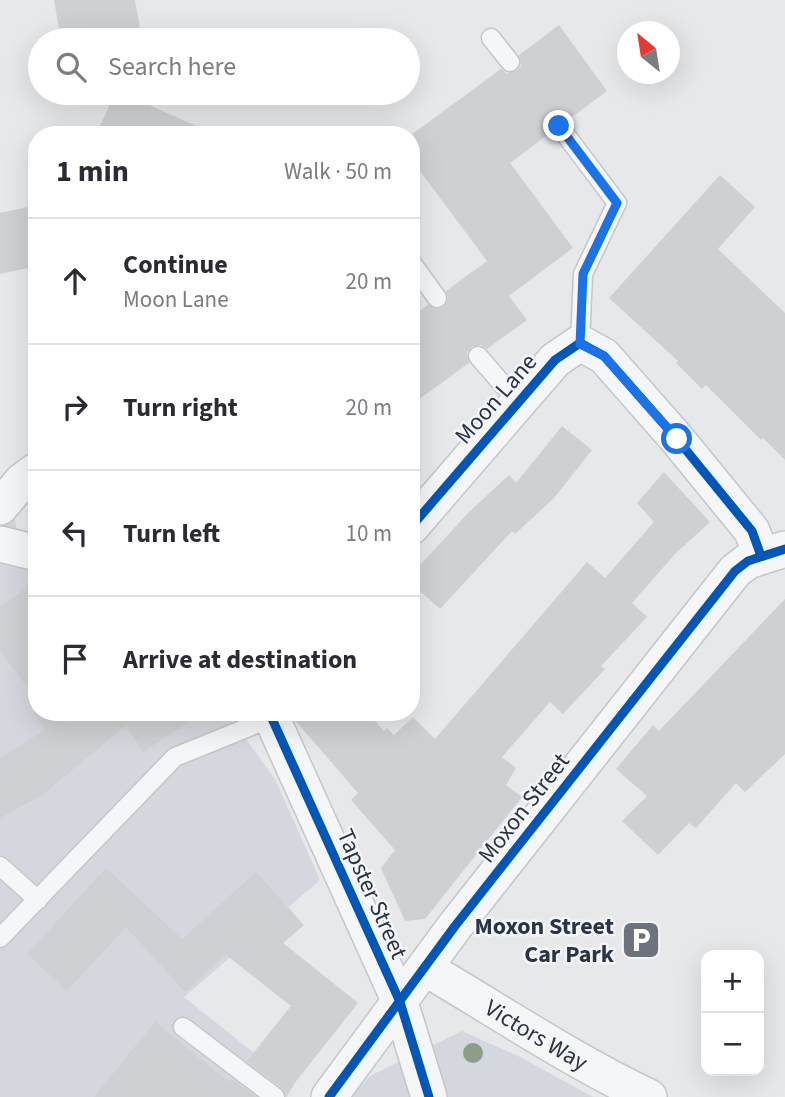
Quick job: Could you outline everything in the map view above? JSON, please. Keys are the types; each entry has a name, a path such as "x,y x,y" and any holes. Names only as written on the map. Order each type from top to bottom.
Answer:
{"street":[{"name":"Moon Lane","path":"420,517 555,360 580,344"},
{"name":"Moxon Street","path":"329,1097 456,926 736,571 748,561 773,553 604,356 580,344"},
{"path":"0,507 28,477"},
{"path":"0,544 28,551"},
{"name":"Tapster Street","path":"273,721 400,1002 429,1097"},
{"name":"Victors Way","path":"425,968 530,1033 649,1097"}],"lane":[{"path":"491,37 510,62"},
{"path":"559,126 617,203 583,274 580,344"},
{"path":"420,274 437,298"},
{"path":"478,356 519,402"},
{"path":"0,938 175,757 256,721"},
{"path":"0,866 38,900"},
{"path":"183,1027 275,1097"}],"shaded area":[{"path":"0,479 8,483 24,568 28,570 28,721 233,721 275,779 320,880 184,997 294,1085 287,1097 0,1097"},
{"path":"462,1031 518,1056 593,1097 351,1097 370,1076"}],"building":[{"path":"54,0 135,0 140,28 59,28"},
{"path":"559,25 607,91 568,120 558,115 552,117 548,127 550,133 510,163 573,248 509,296 527,320 487,349 481,345 471,347 467,353 469,363 420,398 420,311 428,305 437,309 444,307 448,298 446,291 487,261 420,171 420,128 501,69 506,73 516,71 521,66 519,55"},
{"path":"110,105 151,105 197,126 100,126"},
{"path":"720,175 755,207 718,249 785,313 785,460 706,385 702,389 676,363 678,361 609,298"},
{"path":"28,207 28,268 0,274 0,213"},
{"path":"562,426 592,450 554,498 515,534 512,531 440,609 420,591 420,565 468,513 509,475 516,483"},
{"path":"664,472 710,522 675,554 632,603 647,617 601,666 605,669 563,714 550,702 502,757 516,768 506,785 522,797 425,919 405,921 381,868 395,850 351,800 358,793 296,721 375,721 384,731 387,728 394,735 409,721 417,721 435,739 587,562 605,578 654,522 637,503"},
{"path":"28,587 28,688 0,651 0,607"},
{"path":"785,599 785,754 745,792 736,783 696,828 689,823 658,855 622,821 647,796 616,769 653,725 659,731"},
{"path":"39,721 190,721 143,752 126,725 41,796 0,818 0,758 45,730"},
{"path":"106,868 182,939 256,872 304,925 283,943 358,1003 286,1094 247,1061 291,1006 226,955 185,992 126,927 67,991 27,954"},
{"path":"155,1022 229,1082 232,1079 256,1097 94,1097"}],"cycle path":[{"path":"420,517 555,360 580,343 604,356 677,439 752,531 761,556"},
{"path":"329,1097 455,926 735,571 748,561 785,549"},
{"path":"273,721 400,1002 429,1097"}],"place":[{"name":"Moxon Street Car Park","path":"641,940"}],"route":[{"path":"559,126 617,203 583,274 580,344 604,356 677,439"}]}
